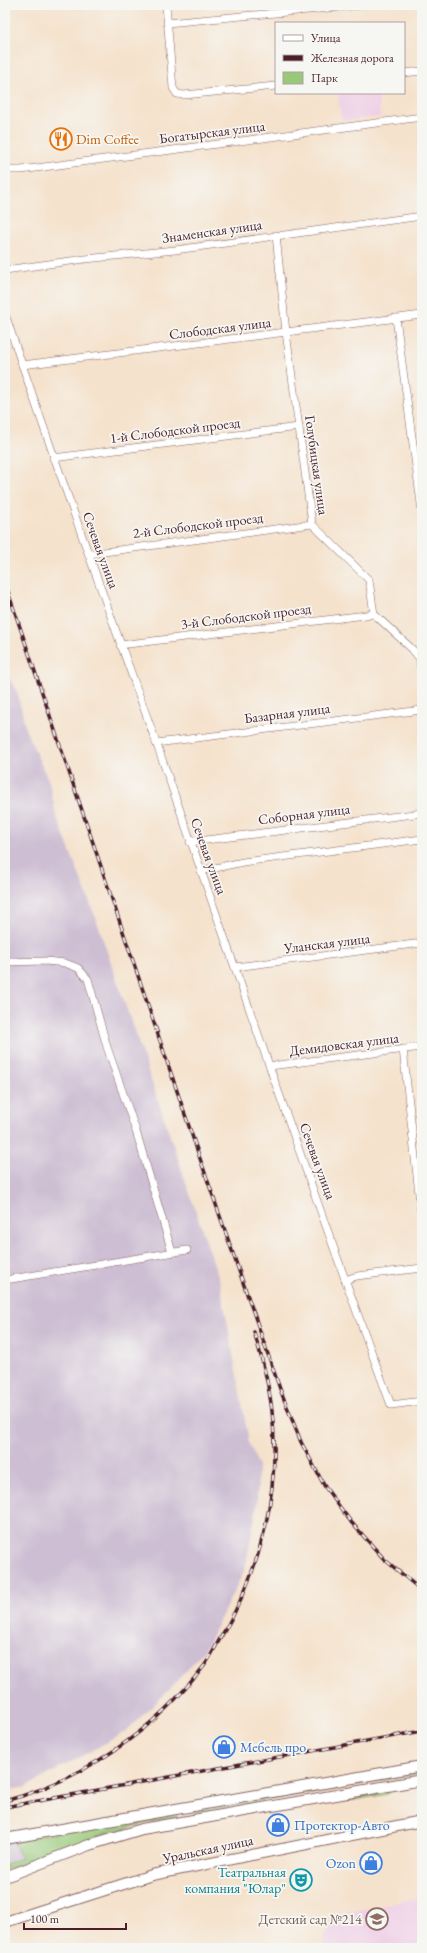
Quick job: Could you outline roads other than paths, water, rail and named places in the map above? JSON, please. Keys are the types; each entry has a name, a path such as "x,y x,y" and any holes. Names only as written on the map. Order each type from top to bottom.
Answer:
{"main road":[{"path":"5,1839 422,1766"},
{"path":"5,1877 90,1845 142,1829 422,1780"},
{"path":"180,1808 183,1821"},
{"name":"Уральская улица","path":"5,1922 152,1875 422,1821"}],"street":[{"path":"166,5 173,88 177,94 184,96 275,86"},
{"path":"167,23 362,5"},
{"path":"405,73 422,71"},
{"name":"Богатырская улица","path":"5,170 36,168 422,117"},
{"name":"Знаменская улица","path":"5,270 85,259 174,250 422,216"},
{"name":"Голубицкая улица","path":"276,235 286,332 312,524 369,580 374,614"},
{"name":"Сечевая улица","path":"5,314 53,458 156,743 345,1280 391,1405 422,1401"},
{"name":"Слободская улица","path":"22,365 422,315"},
{"path":"396,318 422,511"},
{"name":"1-й Слободской проезд","path":"53,458 299,427"},
{"name":"2-й Слободской проезд","path":"88,554 312,524"},
{"path":"374,614 412,648 420,659 422,680"},
{"name":"3-й Слободской проезд","path":"120,645 374,614"},
{"name":"Базарная улица","path":"156,743 422,710"},
{"name":"Соборная улица","path":"190,842 422,812"},
{"path":"201,871 243,862 422,839"},
{"name":"Уланская улица","path":"235,967 422,943"},
{"path":"5,962 46,961 64,963 78,968 88,979 107,1046 136,1131 172,1252"},
{"name":"Демидовская улица","path":"270,1066 422,1047"},
{"path":"403,1049 419,1150 422,1221"},
{"path":"5,1280 187,1250"},
{"path":"345,1280 357,1276 422,1268"}],"railway":[{"path":"5,583 196,1147 280,1389 301,1442 325,1487 351,1522 384,1559 422,1591"},
{"path":"5,1801 34,1792 62,1780 115,1750 140,1731 185,1689 204,1666 235,1611 247,1585 265,1528 273,1470 274,1441 271,1401 265,1371 254,1332"},
{"path":"5,1807 422,1731"}],"place":[{"name":"Dim Coffee","path":"61,139"},
{"name":"Мебель про","path":"224,1747"},
{"name":"Протектор-Авто","path":"278,1825"},
{"name":"Ozon","path":"371,1863"},
{"name":"Театральная компания \"Юлар\"","path":"301,1880"},
{"name":"Детский сад №214","path":"377,1919"}]}
